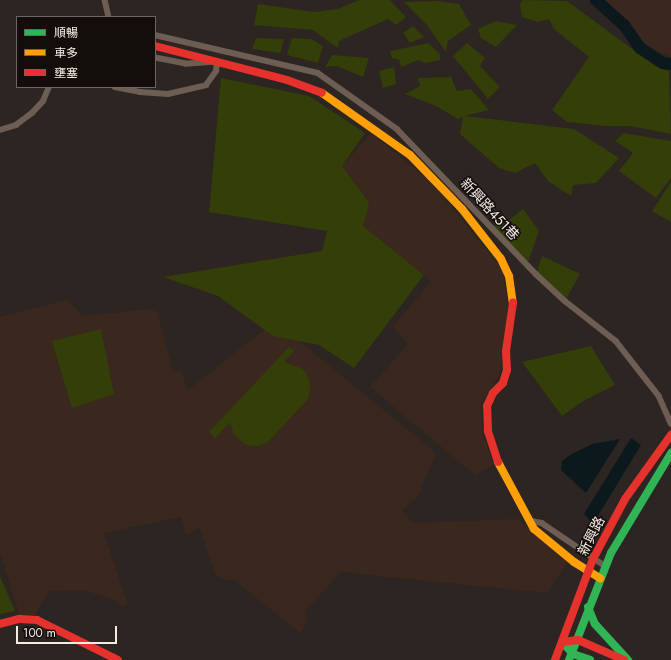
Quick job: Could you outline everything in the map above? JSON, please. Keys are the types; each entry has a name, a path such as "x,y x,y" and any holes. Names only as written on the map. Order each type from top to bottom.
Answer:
{"street":[{"path":"105,0 109,16"},
{"name":"新興路451巷","path":"156,35 255,60 318,73 397,129 536,274 564,301 616,341 659,396 671,423"},
{"path":"156,46 307,86 351,110 410,155 462,209 501,259 509,276 512,322 506,351 507,370 503,383 493,393 487,406 488,431 500,469 531,521 534,529 588,571 600,578"},
{"path":"156,58 186,64 217,62"},
{"path":"125,88 168,94 206,85 216,71 217,62"},
{"path":"0,130 16,125 32,113 43,101 49,88"},
{"name":"新興路","path":"555,660 593,559 625,500 671,435"},
{"name":"新興路","path":"571,657 588,607 600,578 625,527 671,453"},
{"path":"531,521 542,523 593,559 606,566"},
{"path":"588,607 595,624 628,660"},
{"path":"0,624 19,619 37,620 118,660"},
{"path":"590,660 571,657 562,642 578,640 624,660"}],"shaded area":[{"path":"603,0 671,0 671,57 645,45"},
{"path":"371,133 429,180 503,270 508,307 503,353 499,376 481,403 482,433 494,465 475,475 370,387 408,344 393,327 431,281 363,226 342,166"},
{"path":"67,300 83,316 150,309 157,312 173,371 181,371 188,390 275,321 436,453 418,496 402,511 413,523 517,519 570,558 547,593 341,572 305,611 307,623 300,633 233,579 226,580 215,574 199,527 186,536 181,517 104,533 128,605 121,606 117,601 84,590 49,591 35,615 20,616 0,553 0,317"},
{"path":"631,438 641,445 593,524 584,514"},
{"path":"620,439 586,493 561,470 562,461 570,455 592,444"}],"green space":[{"path":"360,0 390,0 406,17 396,25 388,19 339,41 338,48 313,30 254,25 258,4 314,12 337,9"},
{"path":"523,0 567,1 655,66 669,71 671,134 630,126 606,126 567,122 552,110 589,57 554,29 549,19 538,22 522,17 520,4"},
{"path":"437,1 459,4 471,25 448,41 446,52 427,25 404,2"},
{"path":"496,21 517,25 496,47 481,38 478,29"},
{"path":"413,26 424,37 410,43 403,33"},
{"path":"256,38 284,39 280,53 252,49"},
{"path":"292,38 311,39 323,46 318,63 287,55"},
{"path":"428,43 440,54 440,60 425,63 418,60 401,67 399,60 392,58 390,51"},
{"path":"467,43 485,58 480,66 500,87 488,99 453,56"},
{"path":"332,55 369,58 363,77 337,66 325,67"},
{"path":"394,67 396,84 383,88 379,71"},
{"path":"451,77 457,91 471,89 489,110 465,116 574,129 619,158 596,183 573,185 571,196 548,181 535,163 515,173 499,168 460,134 463,117 458,119 436,106 405,94 420,86 418,78"},
{"path":"221,78 309,96 365,133 342,166 369,203 363,226 424,275 354,368 319,345 273,336 218,296 163,277 322,251 327,231 209,212"},
{"path":"624,133 671,141 671,178 656,198 619,171 633,153 615,141"},
{"path":"671,182 671,222 652,211"},
{"path":"523,209 539,231 527,265 490,227 508,221"},
{"path":"542,256 580,274 565,301 536,274"},
{"path":"101,329 114,394 72,408 52,341"},
{"path":"591,346 615,385 585,400 562,416 522,362"},
{"path":"289,347 294,351 284,362 303,369 309,379 311,389 307,400 267,443 258,446 246,445 234,435 230,422 215,438 209,432"},
{"path":"0,576 15,611 0,614"}],"waterway":[{"path":"596,0 624,25 640,48 663,63 671,64"}],"traffic: fast":[{"path":"569,660 611,553 671,453"},
{"path":"588,607 595,624 628,660"},
{"path":"562,642 573,654 590,660"}],"traffic: slow":[{"path":"322,93 410,155 462,209 501,259 509,276 513,303"},
{"path":"498,462 534,529 574,562 600,578"}],"traffic: jam":[{"path":"156,46 287,80 322,93"},
{"path":"498,462 488,431 487,406 493,393 503,383 507,370 506,351 513,303"},
{"path":"555,660 593,559 625,499 671,435"},
{"path":"0,624 19,619 37,620 118,660"},
{"path":"562,642 578,640 624,660"}]}
